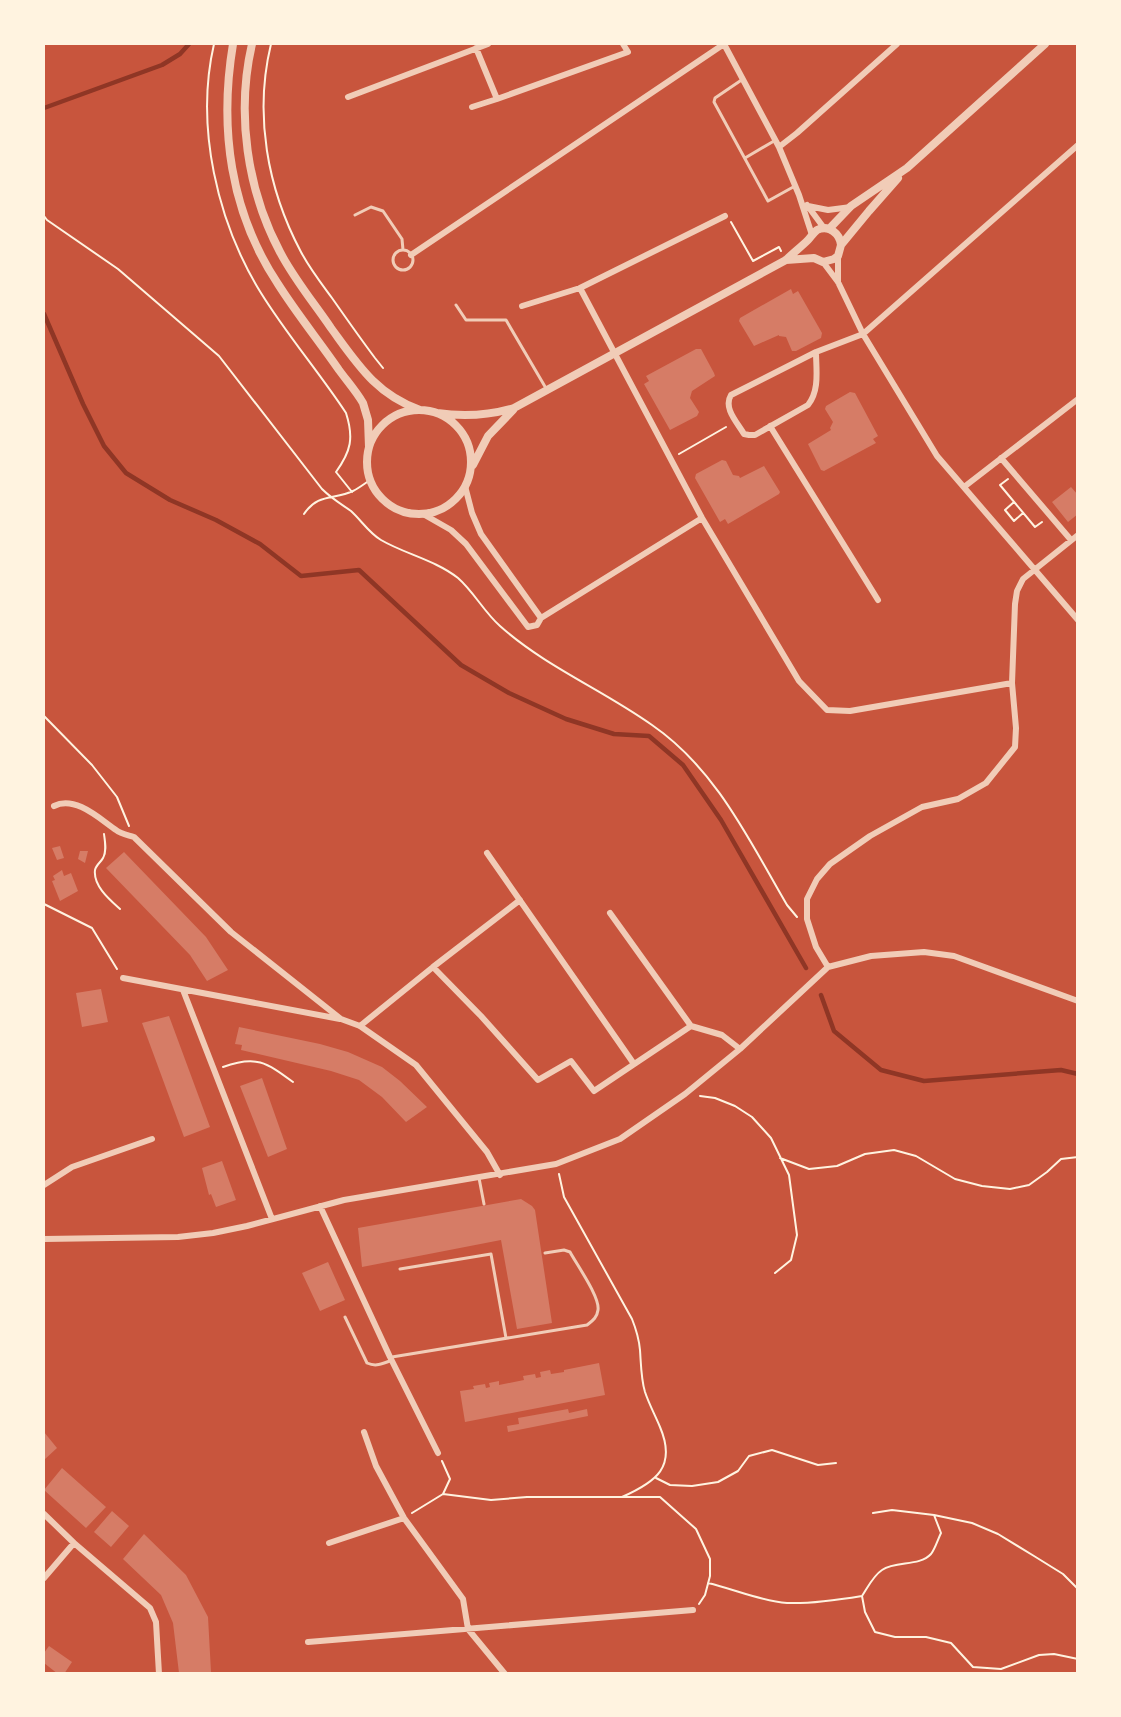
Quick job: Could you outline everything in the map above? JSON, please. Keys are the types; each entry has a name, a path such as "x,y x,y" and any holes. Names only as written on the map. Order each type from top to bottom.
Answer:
{"street":[{"path":"233,44 228,73 226,115 233,173 241,204 256,244 278,284 361,399 368,420 369,447 366,463 370,480 378,495 390,506 406,513 423,514 439,510 454,501 465,486 488,436 514,408"},
{"path":"252,44 247,75 245,117 251,172 259,202 280,253 293,275 355,360 378,386 405,404 420,410 457,416 478,416 514,408 786,260 815,231 827,229 851,206 907,168"},
{"path":"348,97 488,44"},
{"path":"472,107 628,52 623,44"},
{"path":"411,255 724,44 779,147 799,195 810,237 808,249 814,258"},
{"path":"779,147 897,44"},
{"path":"838,282 838,256 842,245 875,204 907,168 1045,44"},
{"path":"476,48 497,99"},
{"path":"816,352 816,391 808,405 755,435 744,434 728,407 731,395 816,352 863,334 1077,145"},
{"path":"799,195 827,229 838,235 842,245"},
{"path":"808,206 828,210 851,206"},
{"path":"522,306 580,288 725,216"},
{"path":"823,262 838,256"},
{"path":"786,260 814,258 823,262 838,282 863,334 938,456 1077,620"},
{"path":"580,288 702,518 799,681 827,710 850,711 1012,683"},
{"path":"964,487 1077,399"},
{"path":"369,447 376,432 388,420 403,412 420,410"},
{"path":"437,413 452,422 464,435 470,452 471,469"},
{"path":"770,426 878,600"},
{"path":"1001,458 1071,540"},
{"path":"465,486 472,513 481,534 541,618"},
{"path":"423,514 451,530 466,544 528,627 537,626 541,618 702,518"},
{"path":"828,967 816,947 807,919 807,899 817,879 830,864 870,836 922,807 958,799 986,783 1015,747 1016,728 1012,683 1017,591 1023,579 1077,535"},
{"path":"54,806 59,803 69,803 90,811 118,832 134,837 231,932 340,1019"},
{"path":"487,853 634,1064"},
{"path":"360,1026 520,900"},
{"path":"610,913 691,1026 722,1035 740,1049"},
{"path":"44,1238 178,1237 213,1233 344,1200 556,1164 620,1139 685,1094 740,1049 828,967 871,956 924,952 954,956 1077,1001"},
{"path":"433,967 481,1016 538,1080 571,1061 594,1091 691,1026"},
{"path":"123,978 340,1019 360,1026 416,1065 487,1152 500,1175"},
{"path":"183,990 272,1219"},
{"path":"44,1185 72,1167 153,1139"},
{"path":"320,1206 391,1359 438,1453"},
{"path":"363,1432 376,1466 404,1518 464,1599 468,1629 504,1674"},
{"path":"44,1514 150,1608 156,1622 159,1674"},
{"path":"329,1543 404,1518"},
{"path":"44,1578 74,1543"},
{"path":"308,1642 693,1610"}],"lane":[{"path":"743,79 715,98 714,102 768,201 795,186"},
{"path":"745,158 775,140"},
{"path":"355,215 371,207 383,210 402,239 403,250"},
{"path":"403,250 411,255 413,261 410,267 404,270 398,269 393,258 397,252 403,250"},
{"path":"456,304 466,320 506,320 547,390"},
{"path":"479,1178 484,1204"},
{"path":"345,1317 367,1363 373,1365 380,1365 391,1359 587,1325 595,1319 598,1309 597,1299 570,1252 564,1250 545,1253"},
{"path":"400,1269 491,1254 506,1339"}],"path":[{"path":"272,44 267,61 263,118 265,146 279,201 289,228 307,262 384,368"},
{"path":"44,216 46,220 118,269 219,356 329,497 352,512 379,539 434,564 458,578 499,626 548,662 653,725 684,751 703,769 729,804 787,905 797,918 809,925"},
{"path":"725,216 753,261 779,247 786,260"},
{"path":"671,459 736,421"},
{"path":"1015,474 1000,485 1023,513 1035,527 1050,515"},
{"path":"304,514 310,504 352,492 370,480"},
{"path":"1014,502 1005,510 1014,520 1023,513"},
{"path":"44,716 92,765 117,797 134,837"},
{"path":"102,819 105,850 95,872 98,884 104,893 120,909"},
{"path":"44,904 92,928 123,978"},
{"path":"215,1070 237,1062 255,1061 273,1067 293,1082"},
{"path":"685,1094 715,1098 735,1106 752,1117 771,1138 789,1175 797,1235 791,1260 775,1273"},
{"path":"780,1158 809,1169 837,1166 865,1154 894,1150 916,1156 955,1179 982,1186 1010,1189 1029,1185 1061,1159 1077,1156"},
{"path":"556,1164 564,1197 632,1319 638,1335 644,1390 661,1429 666,1448 663,1466 656,1478 622,1497"},
{"path":"656,1478 670,1485 692,1486 718,1482 738,1471 749,1456 772,1450 818,1465 836,1463"},
{"path":"404,1518 443,1494 450,1479 438,1453"},
{"path":"443,1494 491,1500 527,1497 660,1497 696,1528 710,1559 710,1576 705,1595 693,1610"},
{"path":"873,1514 892,1510 934,1515 972,1523 998,1534 1063,1574 1077,1589"},
{"path":"934,1515 941,1533 931,1554 921,1561 893,1564 880,1570 862,1596 865,1612 875,1632 896,1637 926,1637 951,1643 974,1667 1001,1669 1039,1655 1054,1654 1077,1659"},
{"path":"708,1583 758,1598 786,1603 824,1602 862,1596"}],"building":[{"path":"791,289 793,294 798,291 822,333 821,338 796,351 792,351 786,337 779,335 754,346 739,321 740,318"},
{"path":"696,349 701,349 715,376 692,391 690,398 699,412 697,416 670,430 644,384 649,381 646,376"},
{"path":"850,392 855,393 878,436 873,439 876,443 824,471 821,470 808,444 831,430 833,422 825,409 826,406"},
{"path":"722,460 726,461 733,475 740,478 764,466 780,492 779,494 728,524 725,519 720,522 695,478 696,474"},
{"path":"1071,487 1078,495 1078,514 1068,522 1052,502"},
{"path":"60,846 64,858 57,860 52,848"},
{"path":"80,851 88,851 85,863 78,859"},
{"path":"124,852 206,937 228,970 207,981 190,955 106,868"},
{"path":"62,870 64,876 71,873 78,891 60,901 52,881 55,880 53,876"},
{"path":"101,989 108,1022 82,1027 76,993"},
{"path":"169,1016 210,1127 184,1137 142,1023"},
{"path":"239,1027 348,1052 382,1067 427,1107 406,1122 382,1097 359,1080 331,1071 241,1050 242,1045 235,1044"},
{"path":"262,1078 287,1149 268,1157 240,1086"},
{"path":"222,1161 236,1200 216,1207 211,1194 209,1195 202,1168"},
{"path":"521,1199 535,1210 552,1323 517,1329 501,1240 362,1267 358,1228"},
{"path":"328,1262 345,1300 320,1311 302,1273"},
{"path":"599,1363 605,1395 465,1422 460,1391 474,1389 473,1386 485,1384 486,1388 490,1387 489,1383 499,1381 499,1385 524,1380 523,1376 535,1374 536,1378 541,1377 540,1372 550,1370 551,1374"},
{"path":"568,1409 569,1413 587,1409 588,1416 508,1432 507,1426 519,1424 518,1418"},
{"path":"44,1432 57,1448 44,1460"},
{"path":"62,1468 106,1507 86,1528 44,1490"},
{"path":"112,1511 129,1526 111,1547 94,1532"},
{"path":"144,1534 186,1575 208,1617 211,1672 179,1673 173,1623 161,1595 123,1559"},
{"path":"49,1646 72,1662 64,1674 58,1674 44,1663 44,1653"}],"waterway":[{"path":"44,108 162,65 180,54 189,44"},
{"path":"44,314 104,446 126,473 170,500 216,520 260,544 301,576 359,570 461,665 509,693 566,719 614,734 649,736 683,765 721,820 806,968"},
{"path":"821,995 834,1031 881,1070 924,1081 1061,1070 1078,1074"}]}
